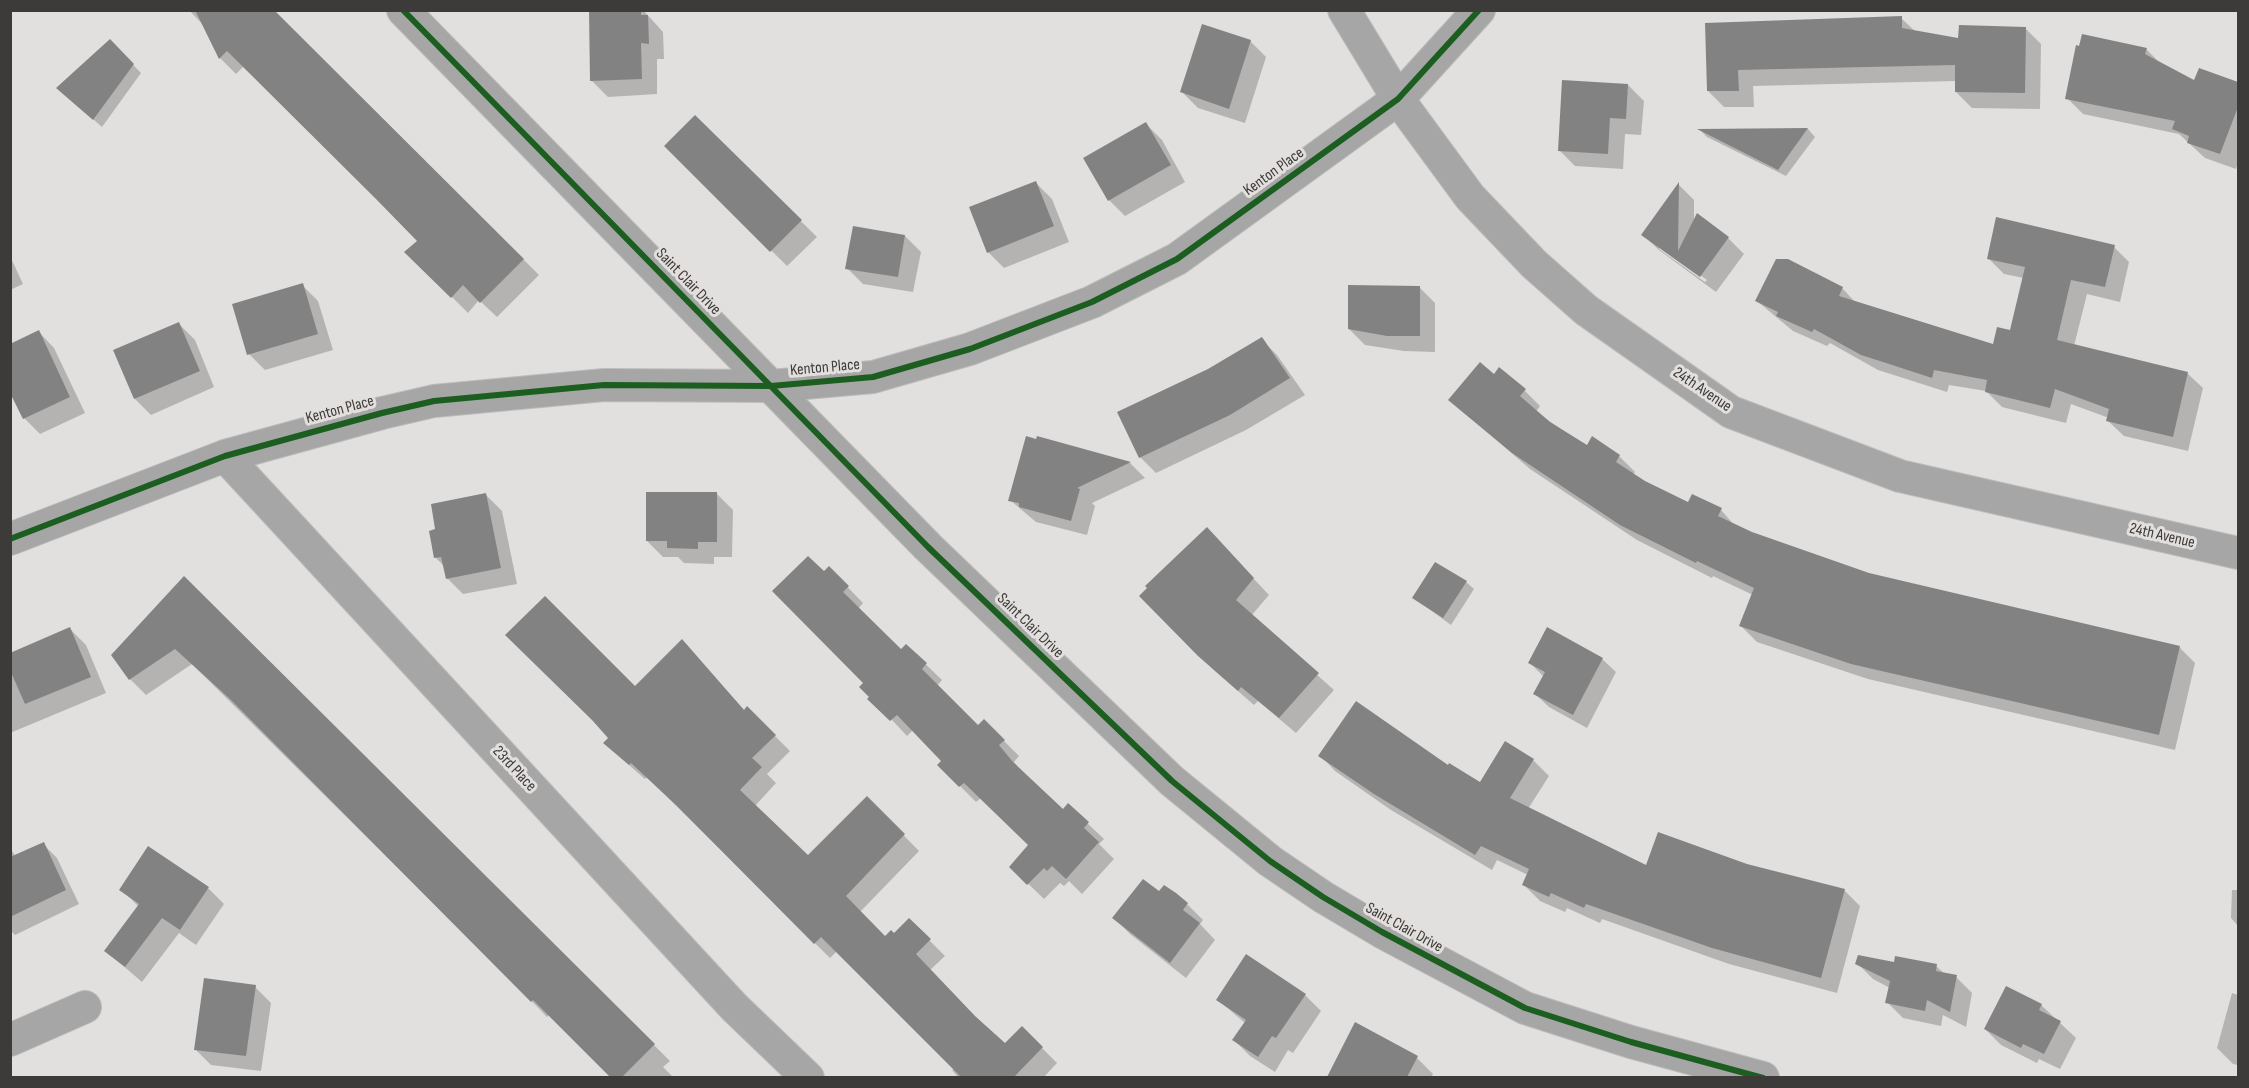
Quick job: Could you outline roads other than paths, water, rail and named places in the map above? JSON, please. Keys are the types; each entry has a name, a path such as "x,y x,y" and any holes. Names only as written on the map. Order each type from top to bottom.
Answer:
{"street":[{"name":"24th Avenue","path":"1344,10 1398,99 1470,197 1534,264 1586,310 1731,412 1900,476 2238,553"},
{"name":"Kenton Place","path":"10,539 225,456 434,401 604,385 771,386 873,377 970,349 1092,302 1177,259 1398,99 1479,10"},
{"name":"Saint Clair Drive","path":"424,17 771,386 928,547 1172,781 1270,861 1372,926 1525,1008 1631,1042 1763,1077"},
{"name":"23rd Place","path":"225,456 734,1007 808,1077"},
{"path":"10,1040 85,1007"}]}
